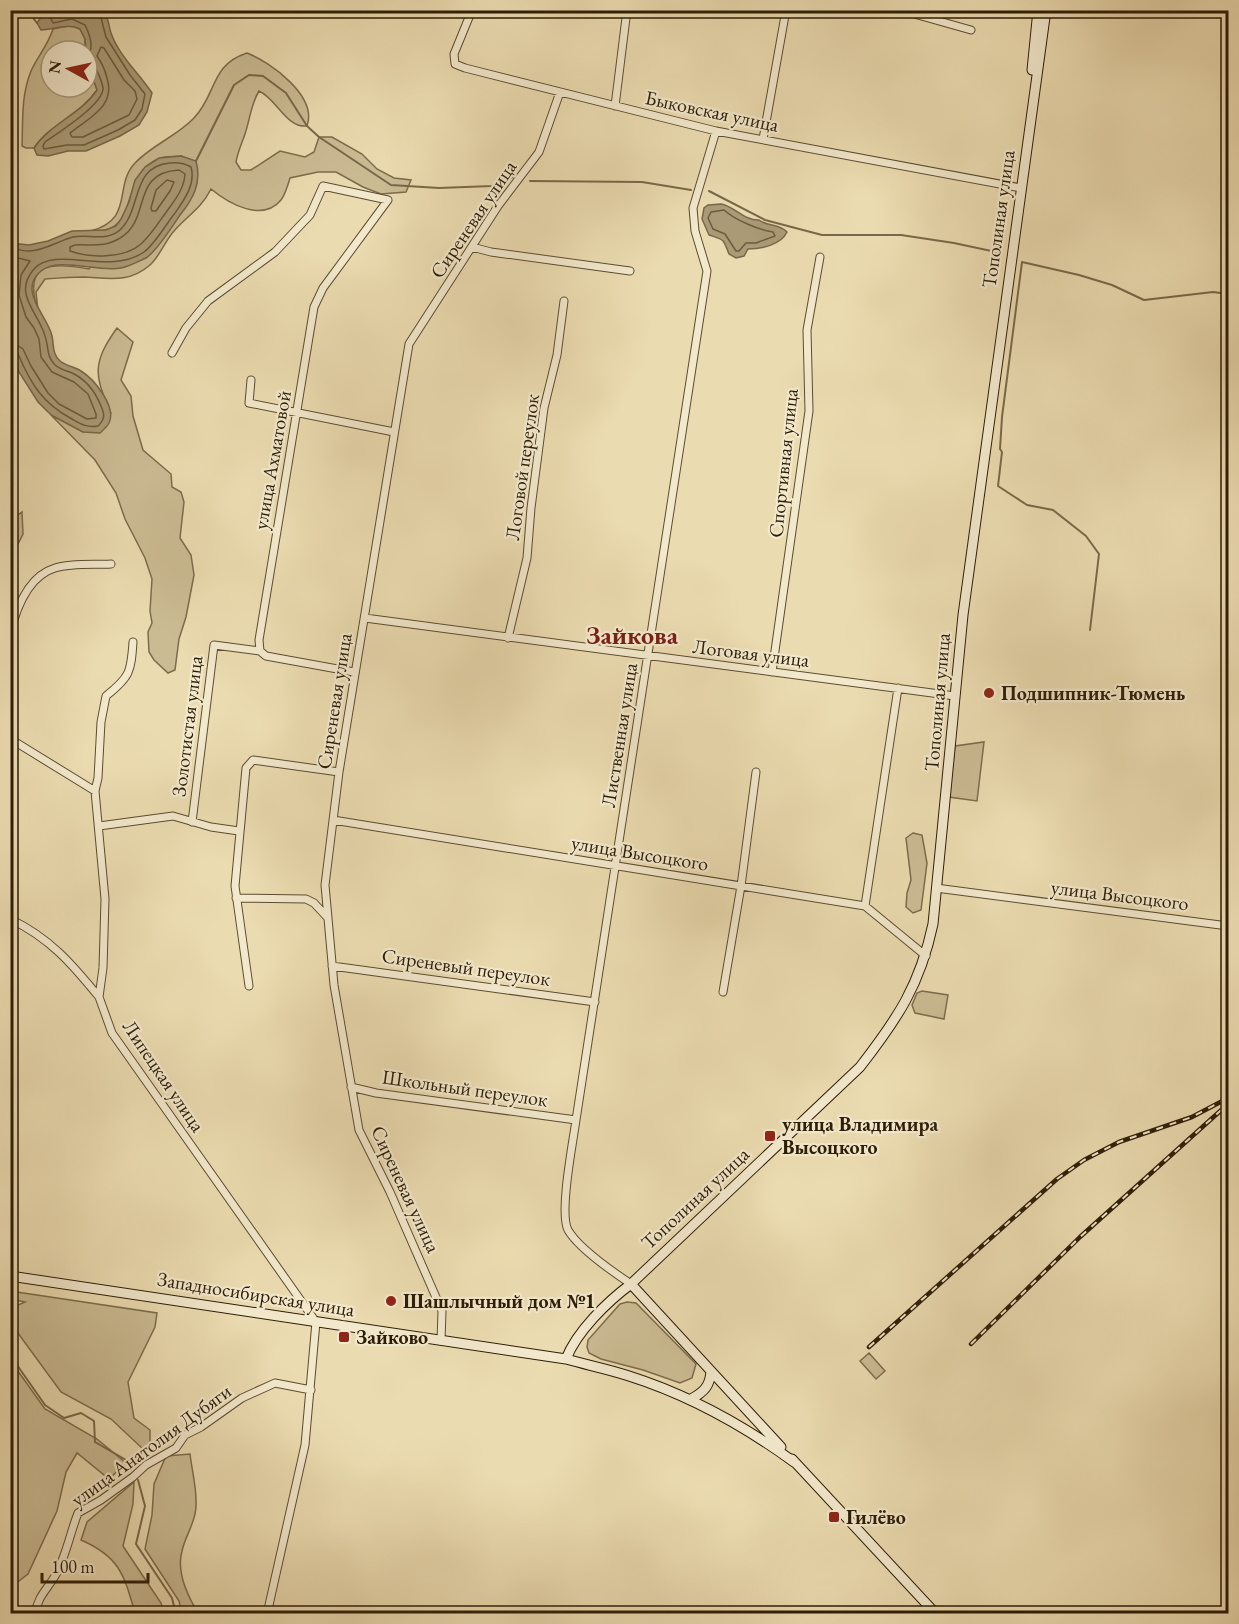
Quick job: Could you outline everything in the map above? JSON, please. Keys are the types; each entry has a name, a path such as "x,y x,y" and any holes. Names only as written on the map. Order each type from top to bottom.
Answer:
{"main road":[{"path":"1031,117 1031,75 1038,10"},
{"name":"Тополиная улица","path":"566,1359 572,1344 615,1296 631,1284 860,1067 891,1027 918,978 926,956 933,924 955,696 981,475 1046,10"},
{"name":"Западносибирская улица","path":"10,1276 566,1359 627,1375 691,1399 762,1438 794,1462"},
{"path":"631,1284 936,1614"},
{"path":"691,1399 702,1394 710,1383 711,1371"}],"street":[{"name":"Быковская улица","path":"472,10 454,54 455,64 716,130 1021,188"},
{"path":"615,106 627,10"},
{"path":"763,139 786,10"},
{"path":"900,10 971,30"},
{"name":"Сиреневая улица","path":"441,1341 442,1311 394,1202 359,1130 332,966 325,885 354,672 365,618 409,344 498,206 538,152 560,92"},
{"name":"Лиственная улица","path":"631,1284 592,1256 568,1229 565,1209 576,1120 707,271 695,231 693,208 716,130"},
{"name":"улица Ахматовой","path":"172,353 186,328 208,301 275,252 310,215 323,186 388,200 323,288 314,307 270,566 259,640 260,651"},
{"path":"472,247 491,252 630,271"},
{"name":"Спортивная улица","path":"772,672 809,411 807,330 820,257"},
{"name":"Логовой переулок","path":"508,638 527,558 542,420 557,355 564,301"},
{"path":"251,380 249,403 394,432"},
{"path":"10,634 21,602 37,577 55,568 111,564"},
{"name":"Логовая улица","path":"365,618 955,696"},
{"name":"Липецкая улица","path":"134,642 132,669 121,684 106,696 97,762 98,778 95,791 105,899 103,969 99,997 112,1034 316,1322"},
{"name":"Золотистая улица","path":"192,822 214,645 260,651"},
{"path":"260,651 266,656 354,672"},
{"path":"10,681 10,705"},
{"path":"898,688 865,906 926,956"},
{"path":"10,741 17,743 95,791"},
{"path":"249,986 236,898 239,831 246,768 253,760 339,772"},
{"path":"723,992 741,886 756,772"},
{"path":"99,825 173,816 239,831"},
{"name":"улица Высоцкого","path":"333,820 865,906"},
{"name":"улица Высоцкого","path":"936,888 1228,926"},
{"path":"236,898 306,898 327,917"},
{"path":"10,920 33,930 70,962 99,997"},
{"name":"Сиреневый переулок","path":"332,966 595,1002"},
{"name":"Школьный переулок","path":"351,1087 376,1093 576,1120"},
{"path":"267,1614 305,1445 316,1322"},
{"name":"улица Анатолия Дубяги","path":"35,1614 38,1600 55,1576 63,1558 78,1513 133,1478 146,1465 176,1448 185,1436 242,1398 275,1383 310,1390"}],"shaded area":[{"path":"72,25 80,29 85,39 48,39 53,29"},
{"path":"247,53 268,64 290,82 306,103 309,115 307,126 293,122 259,91 252,106 236,162 241,170 251,170 280,151 305,157 314,152 319,137 332,137 362,154 377,169 394,178 411,180 406,192 381,194 336,172 318,172 290,178 281,200 273,207 255,210 236,205 211,189 199,207 171,235 154,261 142,271 126,277 109,279 83,277 45,279 36,292 38,311 34,295 37,274 52,266 89,269 181,156 160,158 147,166 139,175 123,216 117,224 107,230 90,231 104,226 113,219 121,202 125,182 135,163 194,118 226,65"},
{"path":"39,56 39,99 89,99 48,132 34,148 26,148 22,146 23,108 31,71"},
{"path":"117,328 133,342 121,380 131,396 133,416 143,450 171,474 172,487 181,492 184,502 180,538 191,555 194,575 179,639 175,670 168,673 149,652 148,632 152,623 150,611 152,579 116,493 95,460 51,415 83,432 111,413 101,389 98,369 103,351"},
{"path":"22,512 23,534 11,558 11,520"},
{"path":"984,742 977,801 949,797 955,746"},
{"path":"913,833 922,835 927,863 921,910 913,913 906,907 911,880 906,838"},
{"path":"922,991 948,995 944,1019 915,1013 912,1005 917,993"},
{"path":"10,1291 157,1313 155,1327 128,1382 134,1418 150,1430 150,1442 144,1450 111,1419 61,1392 12,1325 11,1308 25,1302 11,1299"},
{"path":"636,1303 696,1364 692,1378 680,1383 601,1359 589,1353 588,1340 620,1304"},
{"path":"869,1353 885,1371 876,1379 860,1361"},
{"path":"10,1360 45,1409 97,1439 126,1463 109,1479 77,1453 66,1472 57,1511 28,1574 11,1587"},
{"path":"190,1454 196,1493 196,1512 183,1545 180,1567 187,1591 198,1613 182,1613 179,1601 145,1549 152,1515 154,1484 166,1456"},
{"path":"134,1482 133,1504 123,1546 161,1603 164,1613 135,1613 118,1569 104,1553 81,1540 87,1522"}],"water":[{"path":"64,10 103,11 119,49 152,93 147,112 139,125 86,151 68,151 48,156 37,155 34,148 48,132 89,99 99,99 99,39 85,39 80,29 75,27 41,30 37,23 43,14"},
{"path":"181,156 196,161 197,184 189,203 150,255 127,266 112,269 58,265 41,271 34,279 33,295 49,328 57,358 92,380 103,394 110,409 109,423 100,433 83,432 51,415 38,402 19,372 11,351 11,243 29,245 48,241 72,231 106,230 116,226 129,202 135,180 145,167 159,158"},
{"path":"721,204 754,220 781,227 787,232 775,243 748,249 744,256 736,258 729,254 722,240 709,235 702,219 704,208 708,205"}],"waterway":[{"path":"27,10 37,23"},
{"path":"196,161 234,85 249,75 263,76 286,93 307,126 319,137 391,185 439,188 492,186 513,177"},
{"path":"530,181 642,182 691,190"},
{"path":"709,191 765,220 822,235 901,235 996,252"},
{"path":"1090,630 1099,554 1086,536 1053,510 1027,505 998,486 1002,452 1000,449 1002,417 1022,262 1112,285 1144,300 1213,292 1228,294"},
{"path":"10,1131 16,1176 10,1202"},
{"path":"10,1355 45,1405 64,1418 81,1413 94,1421 95,1442 126,1460 131,1470"},
{"path":"138,1480 145,1506 136,1544 172,1598 176,1614"}],"railway":[{"path":"869,1347 1057,1179 1084,1160 1119,1142 1192,1117 1228,1098"},
{"path":"971,1344 1080,1237 1228,1104"}],"place":[{"name":"Подшипник-Тюмень","path":"989,693"},
{"name":"улица Владимира Высоцкого","path":"770,1136"},
{"name":"Шашлычный дом №1","path":"391,1301"},
{"name":"Зайково","path":"344,1337"},
{"name":"Гилёво","path":"834,1517"}],"district":[{"name":"Зайкова","path":"632,635"}]}
